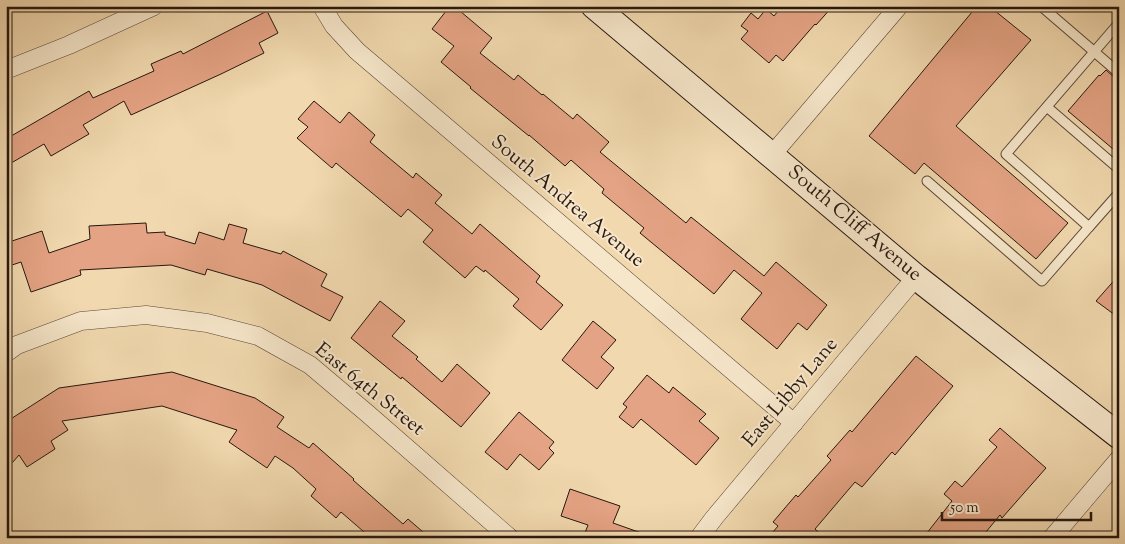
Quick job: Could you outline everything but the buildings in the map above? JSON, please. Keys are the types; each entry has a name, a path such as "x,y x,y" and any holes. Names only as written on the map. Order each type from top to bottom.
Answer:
{"main road":[{"name":"South Cliff Avenue","path":"594,6 916,277 1119,436"}],"street":[{"path":"6,70 69,45 154,6"},
{"name":"South Andrea Avenue","path":"322,6 334,26 357,52 794,423"},
{"path":"771,156 899,6"},
{"name":"East Libby Lane","path":"699,538 916,277"},
{"name":"East 64th Street","path":"6,353 17,345 81,321 146,315 207,323 258,336 310,365 510,538"},
{"path":"1052,538 1119,459"}],"lane":[{"path":"1041,6 1119,72"},
{"path":"1089,227 1006,154 1119,23"},
{"path":"1047,107 1119,169"},
{"path":"927,181 1042,281 1119,193"}]}
